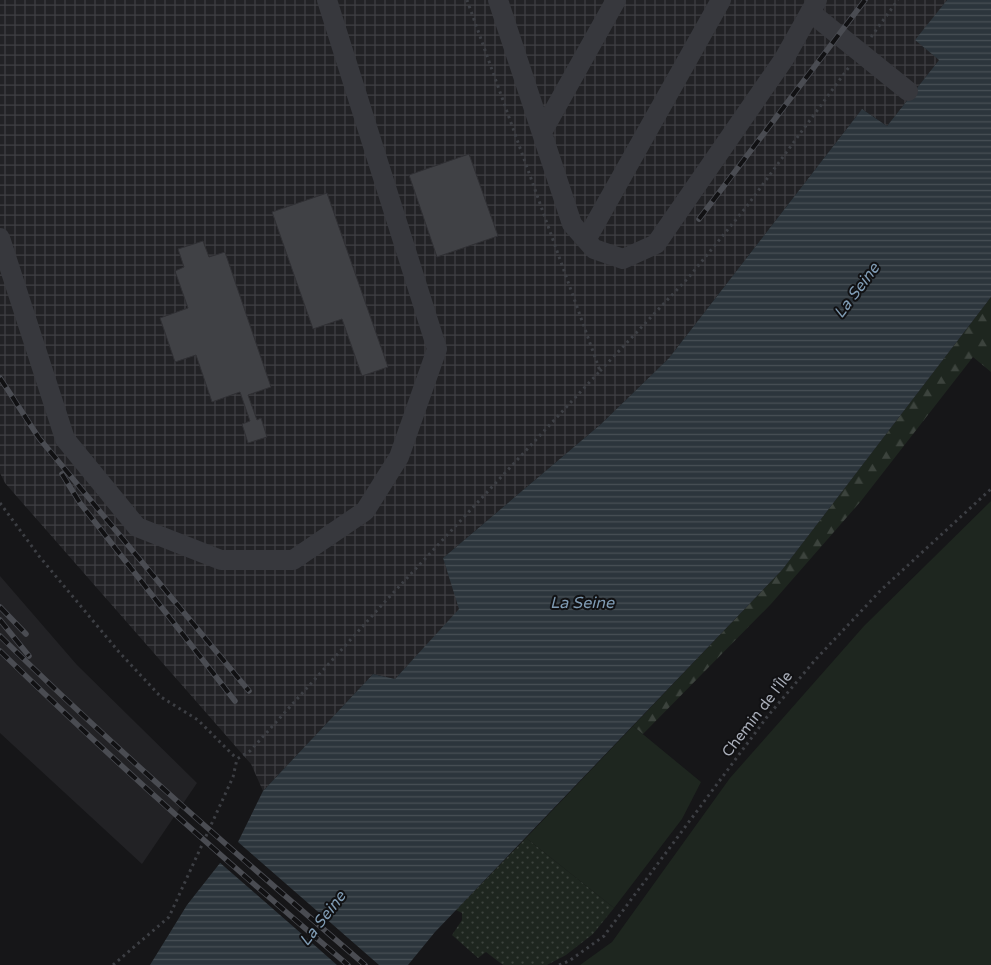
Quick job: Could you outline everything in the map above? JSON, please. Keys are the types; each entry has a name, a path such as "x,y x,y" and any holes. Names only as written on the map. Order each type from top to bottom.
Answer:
{"lane":[{"path":"0,238 65,439 137,527 220,560 294,560 364,511 399,457 437,349 327,0"},
{"path":"542,132 616,0"},
{"path":"586,240 721,0"},
{"path":"501,2 572,224 594,250 623,259 656,244 784,59 814,6 860,52 908,91"}],"path":[{"path":"467,0 600,371"},
{"path":"113,965 169,917 233,777 237,759 250,751 381,606 689,277 747,206 898,0"},
{"name":"Chemin de l'Île","path":"559,965 569,961 604,936 767,717 816,659 881,590 991,489"},
{"path":"0,504 40,556 160,697 198,720 237,759"}],"shaded area":[{"path":"0,0 947,0 916,40 939,60 887,126 862,109 669,358 601,424 443,558 460,609 395,679 373,674 263,791 251,764 5,483 0,473"},
{"path":"0,576 77,665 197,783 142,864 0,733"}],"green space":[{"path":"991,297 991,372 973,357 861,501 771,604 643,734 633,726 782,570"},
{"path":"991,501 991,965 580,965 612,942 730,778 864,626"},
{"path":"633,726 701,782 682,819 614,908 526,838"},
{"path":"526,838 614,908 593,934 566,955 547,965 503,965 486,952 478,958 452,935 462,920 462,913 456,910"}],"water":[{"name":"La Seine","path":"947,0 991,0 991,297 782,570 435,932 408,965 150,965 187,905 238,842 263,791 373,674 395,679 459,609 443,558 601,424 669,358 862,109 887,126 939,60 915,40"}],"pier":[{"path":"237,841 379,965 337,965 218,861"}],"building":[{"path":"469,154 498,236 437,257 409,175"},
{"path":"327,193 388,367 362,376 342,319 313,329 272,212"},
{"path":"203,241 209,257 225,252 271,387 248,395 257,420 261,418 267,437 248,443 242,424 250,421 240,392 212,402 196,355 175,362 160,318 188,308 175,271 184,267 178,249"}],"railway":[{"path":"699,219 865,0"},
{"path":"0,378 39,438 249,691"},
{"path":"62,474 80,503 235,701"},
{"path":"0,607 26,634"},
{"path":"0,620 29,656"},
{"path":"0,636 134,762 365,965"},
{"path":"0,651 171,811 348,965"}]}
